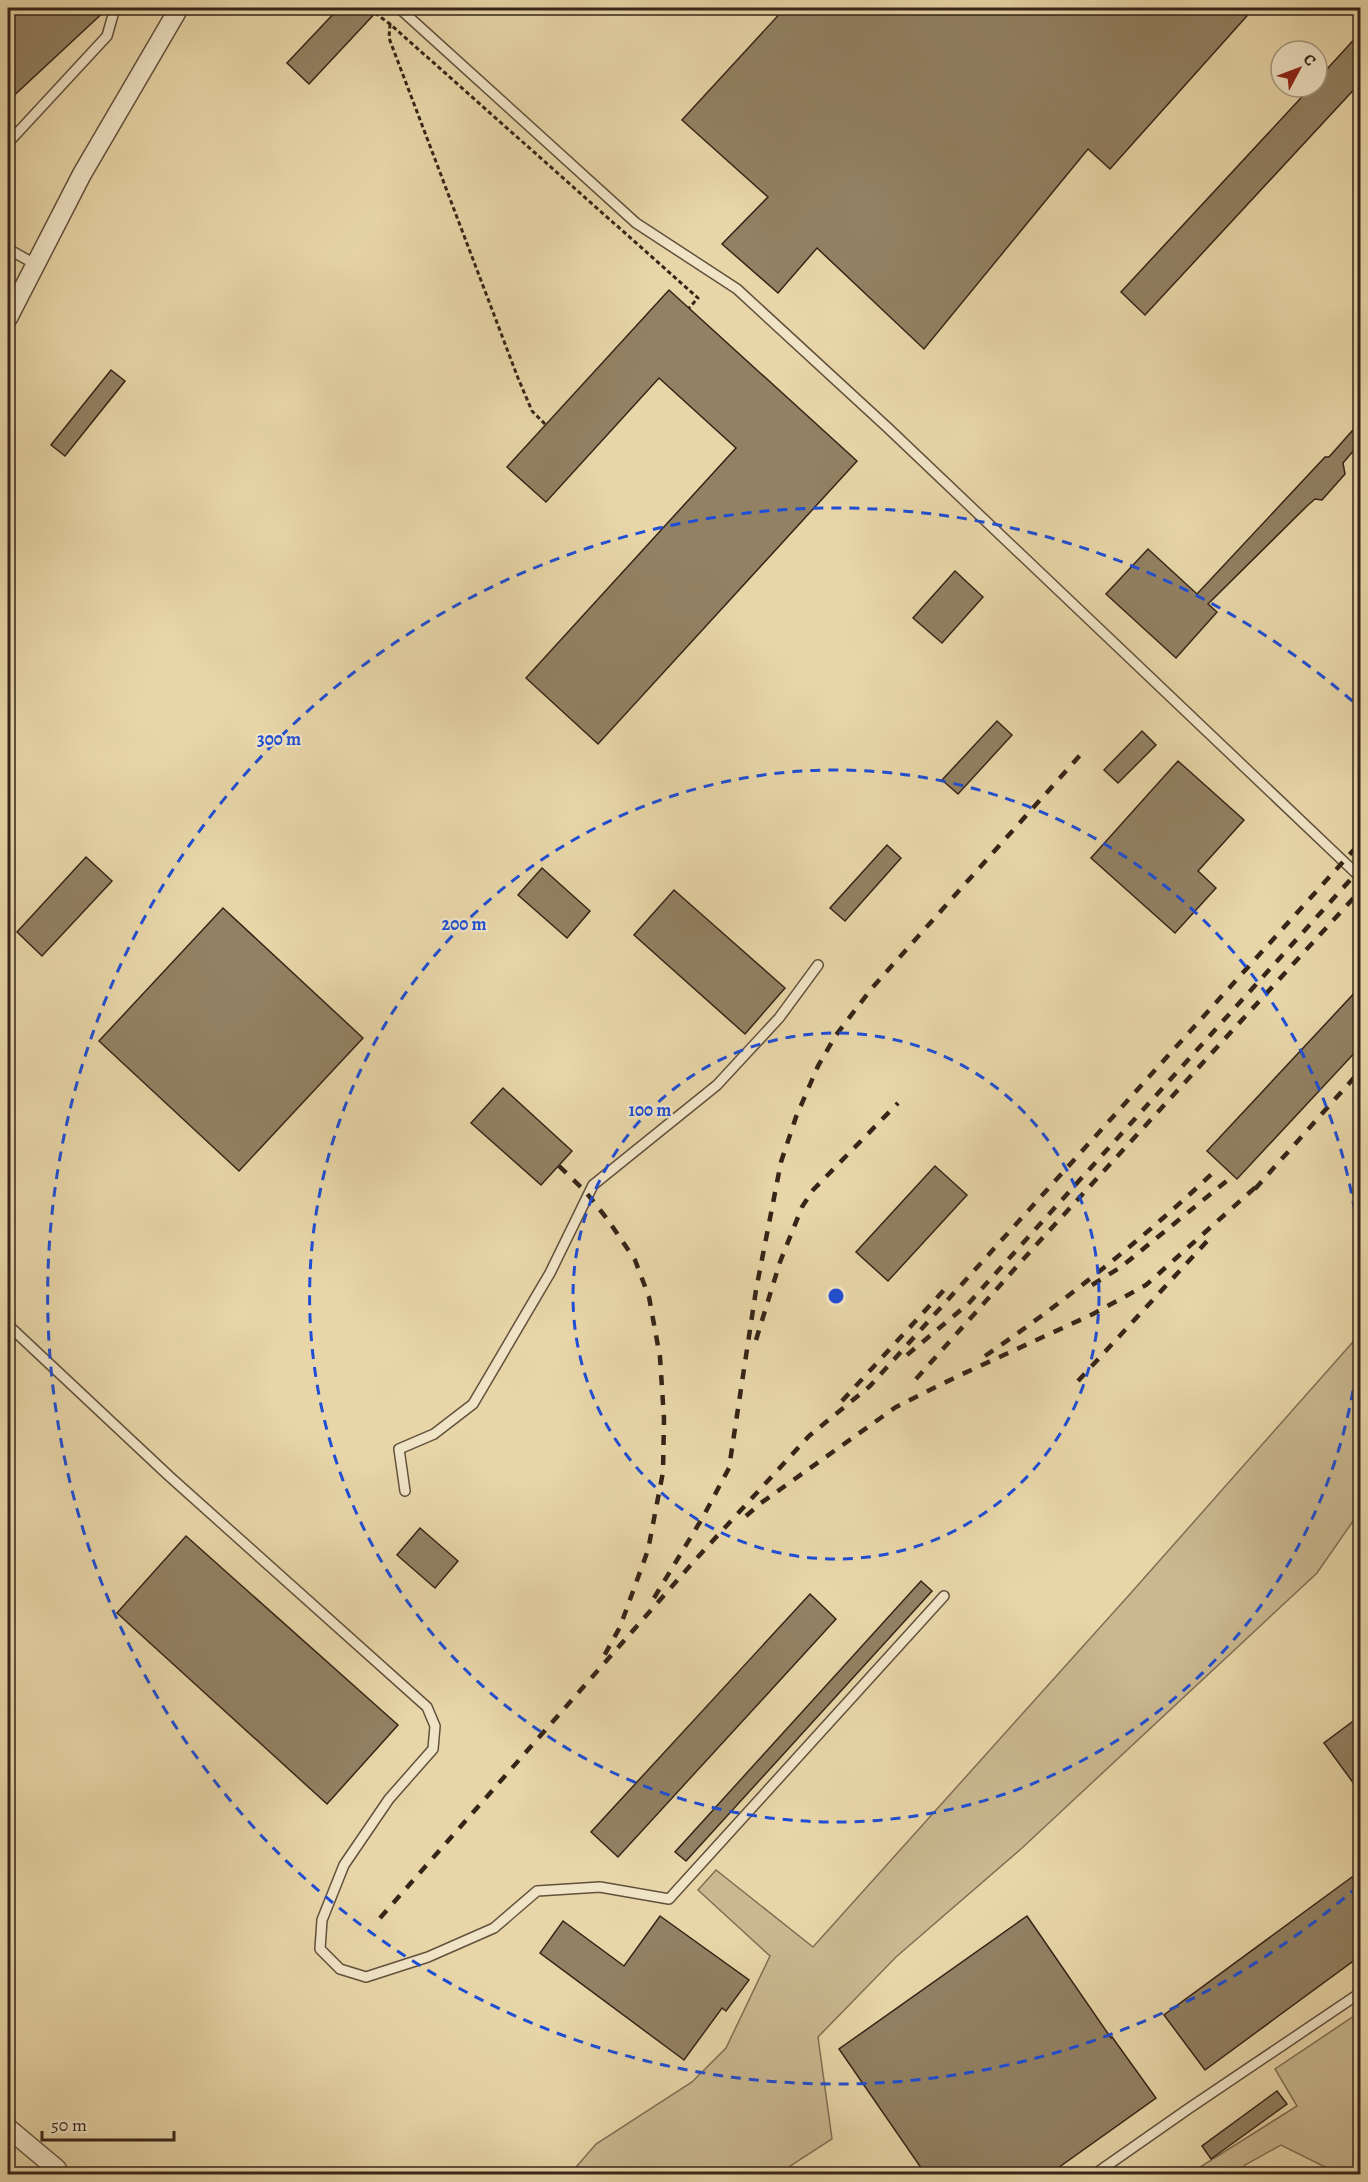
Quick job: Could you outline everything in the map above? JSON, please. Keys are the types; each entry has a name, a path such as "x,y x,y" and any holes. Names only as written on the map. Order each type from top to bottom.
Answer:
{"street":[{"path":"8,318 82,174 179,8"},
{"path":"8,2128 57,2169"}],"lane":[{"path":"8,143 107,36 115,8"},
{"path":"399,8 636,223 737,289 888,428 1360,877"},
{"path":"8,249 35,264"},
{"path":"405,1491 399,1449 434,1434 472,1404 550,1273 593,1185 717,1085 779,1018 818,965"},
{"path":"8,1325 169,1476 427,1707 435,1726 433,1749 389,1799 344,1865 322,1920 320,1949 340,1969 366,1977 428,1957 494,1928 537,1891 600,1887 669,1899 944,1596"},
{"path":"1095,2175 1360,1993"}],"path":[{"path":"375,13 698,298 689,308"},
{"path":"390,24 389,38 518,378 532,411 545,424"}],"shaded area":[{"path":"1360,1334 1360,1511 1317,1573 1022,1848 896,1957 818,2037 832,2139 778,2174 570,2174 596,2144 692,2082 726,2048 770,1956 698,1890 716,1870 813,1947"},
{"path":"1360,2012 1360,2171 1339,2174 1281,2145 1245,2165 1237,2174 1189,2174 1297,2106 1275,2069"}],"building":[{"path":"8,8 108,8 8,101"},
{"path":"339,8 380,8 309,84 287,63"},
{"path":"785,8 1254,8 1110,169 1088,149 924,349 817,248 778,293 722,244 768,197 682,120"},
{"path":"1360,33 1360,83 1145,315 1121,292 1300,99 1329,99 1329,67"},
{"path":"669,290 857,461 598,744 526,678 736,448 659,378 546,502 507,467"},
{"path":"111,370 125,381 65,456 51,445"},
{"path":"1360,422 1360,443 1343,463 1345,474 1322,500 1315,499 1307,506 1208,604 1217,612 1176,658 1106,594 1148,549 1197,594"},
{"path":"955,571 983,597 942,643 913,618"},
{"path":"997,721 1012,735 958,794 942,780"},
{"path":"1142,731 1156,745 1118,783 1104,770"},
{"path":"1178,761 1244,820 1198,871 1216,888 1175,933 1091,858"},
{"path":"887,845 901,858 845,921 830,908"},
{"path":"86,857 112,881 42,956 17,932"},
{"path":"542,868 590,911 567,938 518,895"},
{"path":"674,890 785,988 745,1034 634,935"},
{"path":"223,908 363,1038 239,1171 99,1041"},
{"path":"1360,987 1360,1047 1237,1179 1207,1151"},
{"path":"503,1088 572,1151 541,1185 471,1123"},
{"path":"935,1166 967,1195 888,1281 856,1252"},
{"path":"420,1528 458,1561 435,1588 397,1555"},
{"path":"186,1536 398,1725 327,1804 117,1613"},
{"path":"921,1581 932,1591 686,1861 675,1852"},
{"path":"810,1594 836,1619 618,1857 591,1832"},
{"path":"1360,1716 1360,1792 1324,1743"},
{"path":"1352,1877 1360,1889 1360,1956 1205,2070 1164,2015"},
{"path":"660,1916 749,1980 726,2011 722,2008 684,2060 540,1953 563,1921 624,1966"},
{"path":"1027,1916 1111,2038 1156,2098 1048,2175 926,2175 839,2049"},
{"path":"1277,2091 1287,2104 1211,2159 1202,2146"}],"railway":[{"path":"654,1598 703,1517 729,1468 756,1290 781,1162 796,1117 818,1066 836,1035 872,988 1083,752"},
{"path":"380,1918 696,1559 809,1436 870,1386 1360,843"},
{"path":"907,1355 968,1304 1360,869"},
{"path":"916,1379 1360,891"},
{"path":"1255,1189 1360,1071"},
{"path":"756,1340 780,1262 802,1207 813,1190 898,1103"},
{"path":"559,1166 585,1191 635,1260 649,1297 660,1357 664,1419 663,1472 648,1550 620,1627 604,1656"},
{"path":"985,1356 1046,1313 1105,1267 1217,1169"},
{"path":"1092,1285 1121,1267 1229,1179"},
{"path":"746,1516 896,1407 1093,1314 1146,1285 1259,1184"},
{"path":"1078,1381 1210,1238"},
{"path":"842,1401 944,1290"}]}
